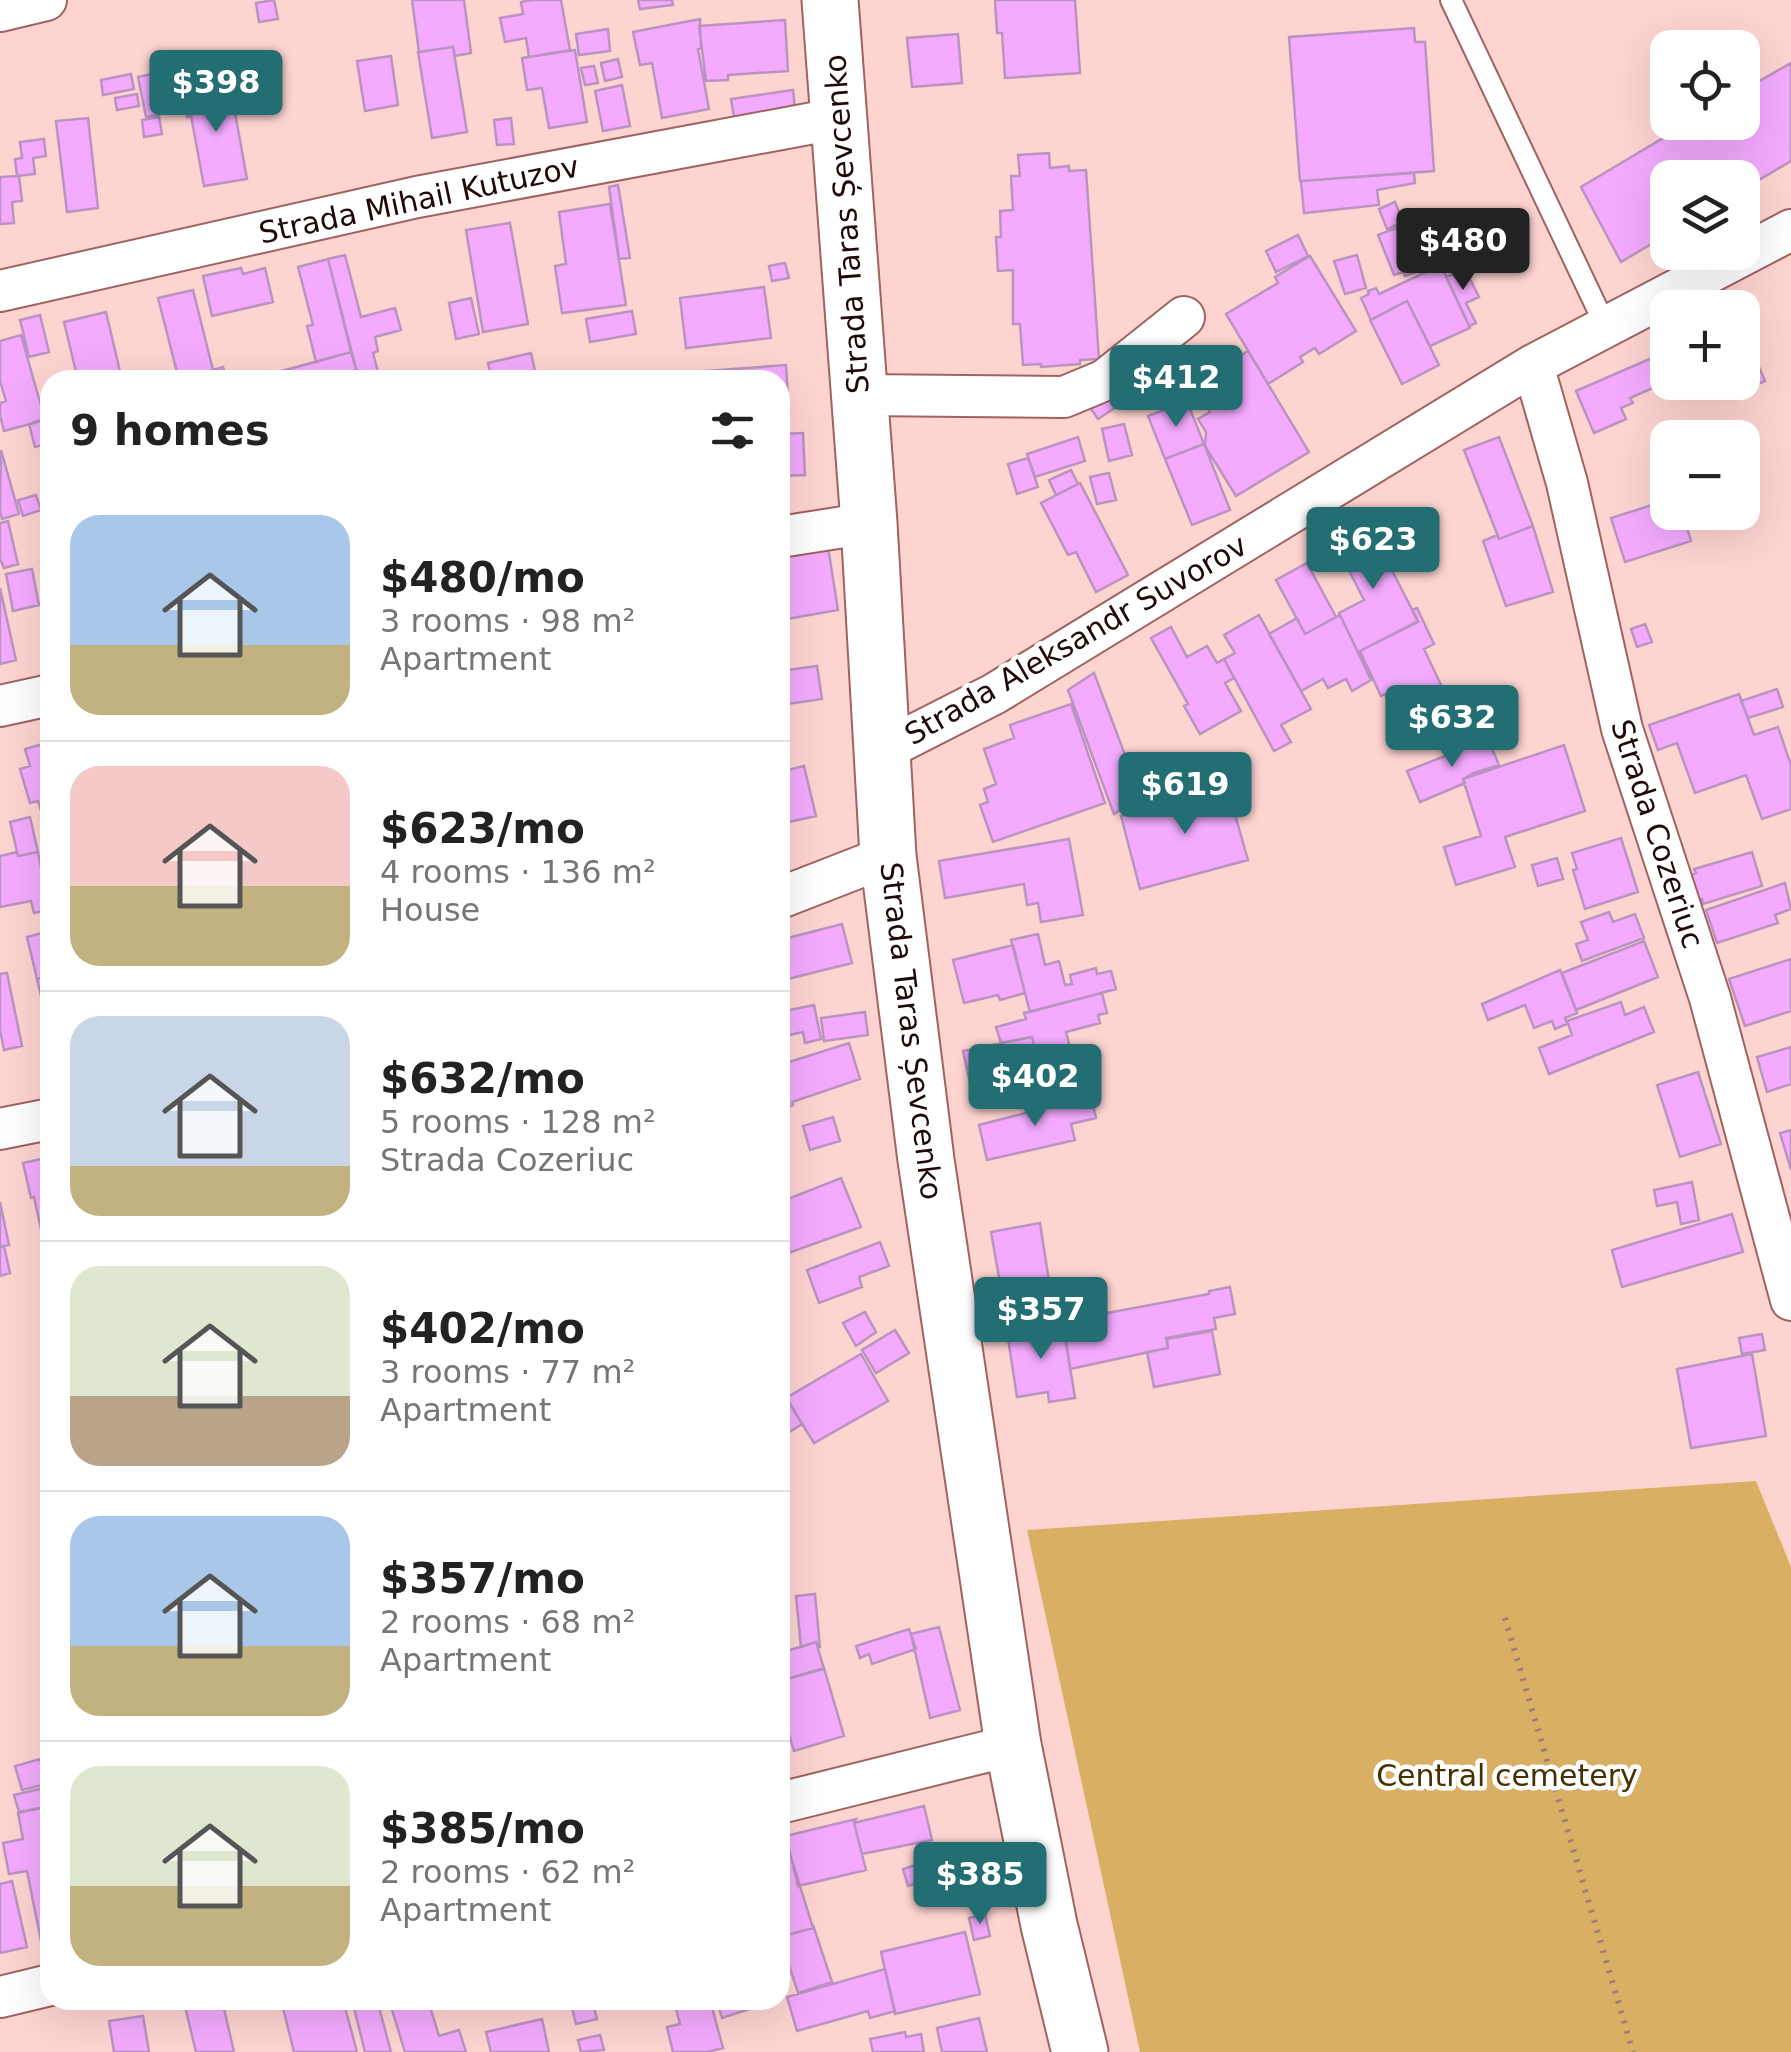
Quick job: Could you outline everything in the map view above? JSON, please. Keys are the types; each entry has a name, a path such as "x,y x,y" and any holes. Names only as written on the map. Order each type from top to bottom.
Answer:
{"main road":[{"name":"Strada Taras Șevcenko","path":"830,0 869,523 888,856 929,1180 1013,1744 1049,1925 1080,2052"}],"street":[{"path":"0,12 46,0"},
{"name":"Strada Mihail Kutuzov","path":"0,291 417,197 840,118"},
{"name":"Strada Aleksandr Suvorov","path":"882,751 1011,684 1534,365 1791,230"},
{"path":"860,395 1064,396 1105,380 1184,317"},
{"name":"Strada Cozeriuc","path":"1534,365 1566,482 1622,729 1710,998 1791,1300"},
{"path":"790,535 869,523"},
{"path":"0,706 40,697"},
{"path":"790,894 888,856"},
{"path":"0,1130 40,1121"},
{"path":"790,1800 1013,1744"},
{"path":"0,1997 40,1987"}],"lane":[{"path":"1451,0 1606,327"}],"path":[{"path":"1506,1618 1632,2052"}],"green space":[{"name":"Central cemetery","path":"1756,1481 1791,1567 1791,2052 1140,2052 1027,1530"}],"building":[{"path":"274,0 278,19 259,22 256,3"},
{"path":"412,0 464,0 471,53 455,56 453,47 419,52"},
{"path":"561,0 570,50 529,57 526,38 505,42 500,18 523,14 521,2"},
{"path":"638,0 672,0 673,5 640,9"},
{"path":"995,0 1075,0 1080,73 1005,78"},
{"path":"700,19 698,49 709,109 662,118 652,63 640,65 633,32"},
{"path":"785,20 788,71 728,75 728,80 706,81 699,26"},
{"path":"1414,28 1415,42 1425,42 1434,171 1300,181 1289,37"},
{"path":"608,29 610,51 579,55 576,34"},
{"path":"958,34 962,83 912,87 907,38"},
{"path":"453,47 467,132 432,138 418,52"},
{"path":"575,50 587,122 549,128 542,88 527,90 522,58"},
{"path":"391,56 398,105 365,111 357,61"},
{"path":"618,59 622,77 605,81 601,63"},
{"path":"1791,63 1791,161 1760,179 1760,160 1650,160 1650,245 1621,262 1581,187 1660,140 1760,140 1760,81"},
{"path":"594,66 598,83 585,85 581,68"},
{"path":"175,69 185,109 146,117 138,77"},
{"path":"131,74 134,89 103,95 101,80"},
{"path":"230,85 247,179 204,186 191,116 187,117 182,93"},
{"path":"622,85 630,126 603,131 595,91"},
{"path":"793,90 795,109 734,117 731,99"},
{"path":"137,94 139,106 117,110 115,98"},
{"path":"159,117 162,134 144,137 142,120"},
{"path":"88,118 98,208 67,212 56,121"},
{"path":"511,118 514,144 497,145 494,120"},
{"path":"44,139 46,156 33,158 35,174 17,176 15,159 22,158 20,142"},
{"path":"1049,153 1050,168 1069,166 1069,171 1086,170 1099,359 1041,367 1023,365 1020,324 1013,324 1013,270 998,271 996,237 1001,237 1000,211 1013,210 1011,176 1020,176 1018,155"},
{"path":"1414,173 1415,183 1377,190 1379,205 1304,213 1301,181"},
{"path":"19,176 22,201 12,202 14,223 0,224 0,177"},
{"path":"618,185 630,258 619,259 609,187"},
{"path":"1395,202 1403,222 1387,229 1379,209"},
{"path":"610,204 626,305 562,313 555,266 566,264 559,212"},
{"path":"510,223 528,324 483,332 466,230"},
{"path":"1404,225 1422,270 1405,276 1403,272 1394,275 1378,235"},
{"path":"1298,235 1308,256 1276,272 1266,251"},
{"path":"345,255 361,317 395,308 401,330 375,337 378,351 373,353 377,370 356,370 328,259"},
{"path":"1357,255 1366,288 1345,294 1334,261"},
{"path":"1310,256 1356,331 1319,354 1315,348 1300,357 1303,362 1268,384 1226,314 1278,283 1275,277"},
{"path":"328,259 351,352 316,362 307,326 313,325 298,267"},
{"path":"785,263 789,278 772,281 769,266"},
{"path":"1441,265 1470,328 1430,346 1407,301 1371,320 1361,298 1368,291 1376,288 1379,294"},
{"path":"241,268 243,274 265,268 273,302 212,316 203,276"},
{"path":"1465,269 1479,297 1466,303 1476,323 1469,326 1446,277"},
{"path":"764,287 771,338 686,348 680,298"},
{"path":"193,290 213,370 176,370 158,298"},
{"path":"471,298 479,334 456,339 449,303"},
{"path":"1407,301 1439,365 1402,384 1370,320"},
{"path":"632,311 636,334 590,342 586,319"},
{"path":"106,312 120,370 76,370 64,322"},
{"path":"40,315 49,352 29,357 20,320"},
{"path":"21,335 40,402 40,421 4,431 0,403 6,401 0,381 0,341"},
{"path":"1248,351 1309,452 1236,496 1205,446 1206,432 1198,419 1210,412 1203,400 1206,383 1213,378 1210,374"},
{"path":"351,352 356,370 286,370"},
{"path":"531,353 535,370 490,370 488,363"},
{"path":"1650,359 1650,389 1630,398 1633,403 1621,408 1626,419 1594,433 1576,391"},
{"path":"786,365 786,370 720,370"},
{"path":"1129,376 1139,392 1098,419 1087,403"},
{"path":"1187,401 1204,444 1165,459 1148,416"},
{"path":"40,420 40,446 35,447 29,424"},
{"path":"1124,424 1132,455 1109,461 1102,429"},
{"path":"803,433 805,475 790,476 790,434"},
{"path":"1078,437 1085,461 1035,477 1027,454"},
{"path":"1499,437 1533,526 1499,539 1464,450"},
{"path":"1204,444 1230,510 1192,525 1165,459"},
{"path":"1,450 19,514 2,519 0,512"},
{"path":"1028,458 1038,487 1017,494 1008,464"},
{"path":"1071,470 1078,484 1056,495 1049,480"},
{"path":"1109,473 1116,500 1097,504 1090,477"},
{"path":"1080,483 1128,575 1096,592 1076,552 1068,555 1041,503"},
{"path":"36,495 40,510 23,516 18,500"},
{"path":"1650,506 1650,530 1688,530 1691,541 1625,562 1611,518"},
{"path":"8,521 18,564 4,568 0,559 0,523"},
{"path":"1368,524 1418,621 1358,652 1339,613 1364,600 1334,541"},
{"path":"1533,526 1553,592 1506,606 1483,541"},
{"path":"828,547 838,610 790,618 790,553"},
{"path":"1307,563 1336,617 1305,634 1276,580"},
{"path":"32,569 39,605 13,611 6,574"},
{"path":"0,588 16,660 0,664"},
{"path":"1417,608 1434,644 1424,649 1441,685 1392,709 1385,694 1381,696 1360,651 1418,622 1412,610"},
{"path":"1259,615 1311,709 1281,725 1291,742 1274,751 1224,659 1235,653 1224,635"},
{"path":"1340,615 1371,680 1352,691 1346,679 1328,688 1323,679 1301,691 1269,634 1297,618 1305,634"},
{"path":"1645,624 1652,642 1637,647 1631,629"},
{"path":"1171,627 1187,657 1207,646 1217,663 1224,659 1234,678 1225,683 1241,711 1200,734 1151,638"},
{"path":"817,666 822,699 790,704 790,670"},
{"path":"1094,673 1138,789 1126,806 1114,814 1068,690"},
{"path":"1777,689 1783,707 1748,718 1741,701"},
{"path":"1739,694 1754,735 1778,727 1791,765 1791,809 1762,819 1746,775 1695,793 1677,743 1658,750 1649,725"},
{"path":"1071,704 1105,803 993,842 980,805 988,802 984,789 996,784 984,749 1014,738 1010,725"},
{"path":"1488,739 1499,765 1474,773 1463,779 1465,783 1420,802 1407,771"},
{"path":"40,745 40,808 38,801 30,803 20,769 30,766 25,749"},
{"path":"1564,745 1585,811 1505,837 1515,867 1456,885 1444,847 1481,836 1463,779"},
{"path":"804,766 816,816 790,822 790,770"},
{"path":"1226,783 1248,860 1140,889 1121,816"},
{"path":"30,817 38,852 18,856 10,822"},
{"path":"1621,838 1638,892 1585,909 1572,853"},
{"path":"1069,839 1083,915 1041,922 1038,903 1027,905 1024,884 945,898 939,861"},
{"path":"38,852 40,912 34,913 31,901 0,907 0,856"},
{"path":"1752,852 1762,886 1703,904 1702,899 1694,901 1686,876 1696,873 1694,869"},
{"path":"1557,858 1563,879 1538,886 1532,865"},
{"path":"1785,883 1791,909 1775,915 1778,923 1717,943 1706,910"},
{"path":"1609,912 1613,922 1635,914 1644,938 1582,961 1576,944 1588,940 1581,922"},
{"path":"842,924 852,963 790,978 790,937"},
{"path":"40,934 40,978 37,979 27,937"},
{"path":"1038,934 1045,965 1059,961 1065,985 1072,984 1070,975 1096,968 1097,974 1111,971 1116,989 1030,1012 1011,940"},
{"path":"1644,941 1658,977 1576,1010 1562,973"},
{"path":"1013,945 1025,993 964,1003 953,960"},
{"path":"1791,959 1791,1011 1745,1026 1729,979"},
{"path":"1560,970 1577,1013 1565,1018 1567,1024 1555,1029 1552,1021 1534,1028 1525,1005 1488,1020 1482,1004"},
{"path":"7,973 22,1046 4,1050 0,974"},
{"path":"1102,993 1107,1013 1098,1015 1100,1023 1066,1032 1075,1066 1081,1065 1089,1097 1041,1109 1034,1083 1042,1081 1032,1037 1001,1043 996,1027 1026,1019 1024,1013"},
{"path":"1621,1002 1625,1015 1644,1007 1654,1032 1549,1074 1539,1048 1572,1035 1567,1021"},
{"path":"814,1005 821,1039 805,1043 803,1032 790,1035 790,1010"},
{"path":"865,1012 868,1035 824,1041 821,1018"},
{"path":"1032,1037 1042,1081 973,1096 963,1051"},
{"path":"849,1043 860,1079 792,1102 790,1106 790,1062"},
{"path":"1791,1047 1791,1084 1767,1092 1757,1057"},
{"path":"1698,1072 1721,1144 1680,1157 1657,1085"},
{"path":"1091,1096 1096,1118 1071,1124 1075,1140 987,1160 979,1125"},
{"path":"833,1117 840,1141 810,1150 803,1126"},
{"path":"1791,1130 1791,1170 1780,1133"},
{"path":"40,1159 40,1225 34,1197 31,1198 23,1163"},
{"path":"841,1178 861,1227 790,1252 790,1198"},
{"path":"1692,1182 1699,1220 1681,1224 1677,1202 1657,1206 1654,1190"},
{"path":"0,1202 9,1245 0,1247"},
{"path":"1732,1214 1743,1252 1622,1287 1612,1250"},
{"path":"1040,1223 1049,1281 1001,1289 991,1232"},
{"path":"880,1242 889,1266 859,1277 862,1287 819,1303 807,1270"},
{"path":"4,1246 10,1273 0,1276 0,1247"},
{"path":"1230,1287 1235,1314 1214,1318 1216,1329 1166,1338 1168,1348 1070,1369 1063,1323 1059,1322"},
{"path":"865,1312 876,1332 856,1346 843,1323"},
{"path":"1063,1323 1075,1398 1049,1402 1048,1392 1017,1397 1007,1332"},
{"path":"895,1330 909,1353 876,1373 862,1350"},
{"path":"1212,1331 1220,1374 1154,1387 1147,1352 1168,1348 1167,1339"},
{"path":"1762,1334 1765,1350 1742,1354 1739,1338"},
{"path":"861,1354 888,1401 814,1443 790,1404 790,1396"},
{"path":"1752,1354 1766,1436 1691,1448 1677,1369"},
{"path":"790,1403 802,1424 790,1432"},
{"path":"815,1594 820,1648 816,1642 801,1647 796,1596"},
{"path":"939,1627 960,1710 930,1718 911,1634"},
{"path":"909,1629 916,1649 872,1664 869,1654 860,1658 856,1646"},
{"path":"816,1642 824,1669 790,1678 790,1650"},
{"path":"824,1668 844,1736 794,1751 790,1737 790,1678"},
{"path":"40,1759 40,1786 22,1790 15,1766"},
{"path":"40,1789 40,1808 19,1812 14,1795"},
{"path":"924,1806 932,1840 862,1854 854,1823"},
{"path":"40,1808 40,1936 27,1871 9,1874 3,1843 23,1839 18,1813"},
{"path":"856,1819 866,1870 798,1886 790,1835"},
{"path":"790,1854 813,1928 790,1934"},
{"path":"922,1863 927,1880 908,1886 903,1869"},
{"path":"12,1881 27,1947 0,1953 0,1884"},
{"path":"985,1914 990,1936 974,1940 969,1918"},
{"path":"813,1928 832,1982 798,1993 790,1968 790,1934"},
{"path":"965,1932 980,1994 895,2014 881,1952"},
{"path":"885,1969 895,2011 870,2018 868,2011 797,2031 790,1996"},
{"path":"186,2010 224,2010 234,2052 196,2052"},
{"path":"284,2010 346,2010 357,2052 294,2052"},
{"path":"354,2010 380,2010 391,2052 365,2052"},
{"path":"392,2010 431,2010 439,2036 459,2030 466,2052 405,2052"},
{"path":"572,2010 595,2010 597,2019 576,2024"},
{"path":"676,2010 713,2010 723,2048 673,2052 667,2027 680,2024"},
{"path":"720,2010 747,2010 722,2018"},
{"path":"143,2016 149,2052 114,2052 109,2021"},
{"path":"979,2018 987,2052 942,2052 937,2028"},
{"path":"542,2019 549,2052 491,2052 486,2032"},
{"path":"905,2032 906,2037 921,2034 924,2052 873,2052 870,2039"},
{"path":"600,2035 604,2050 581,2052 578,2040"}]}
